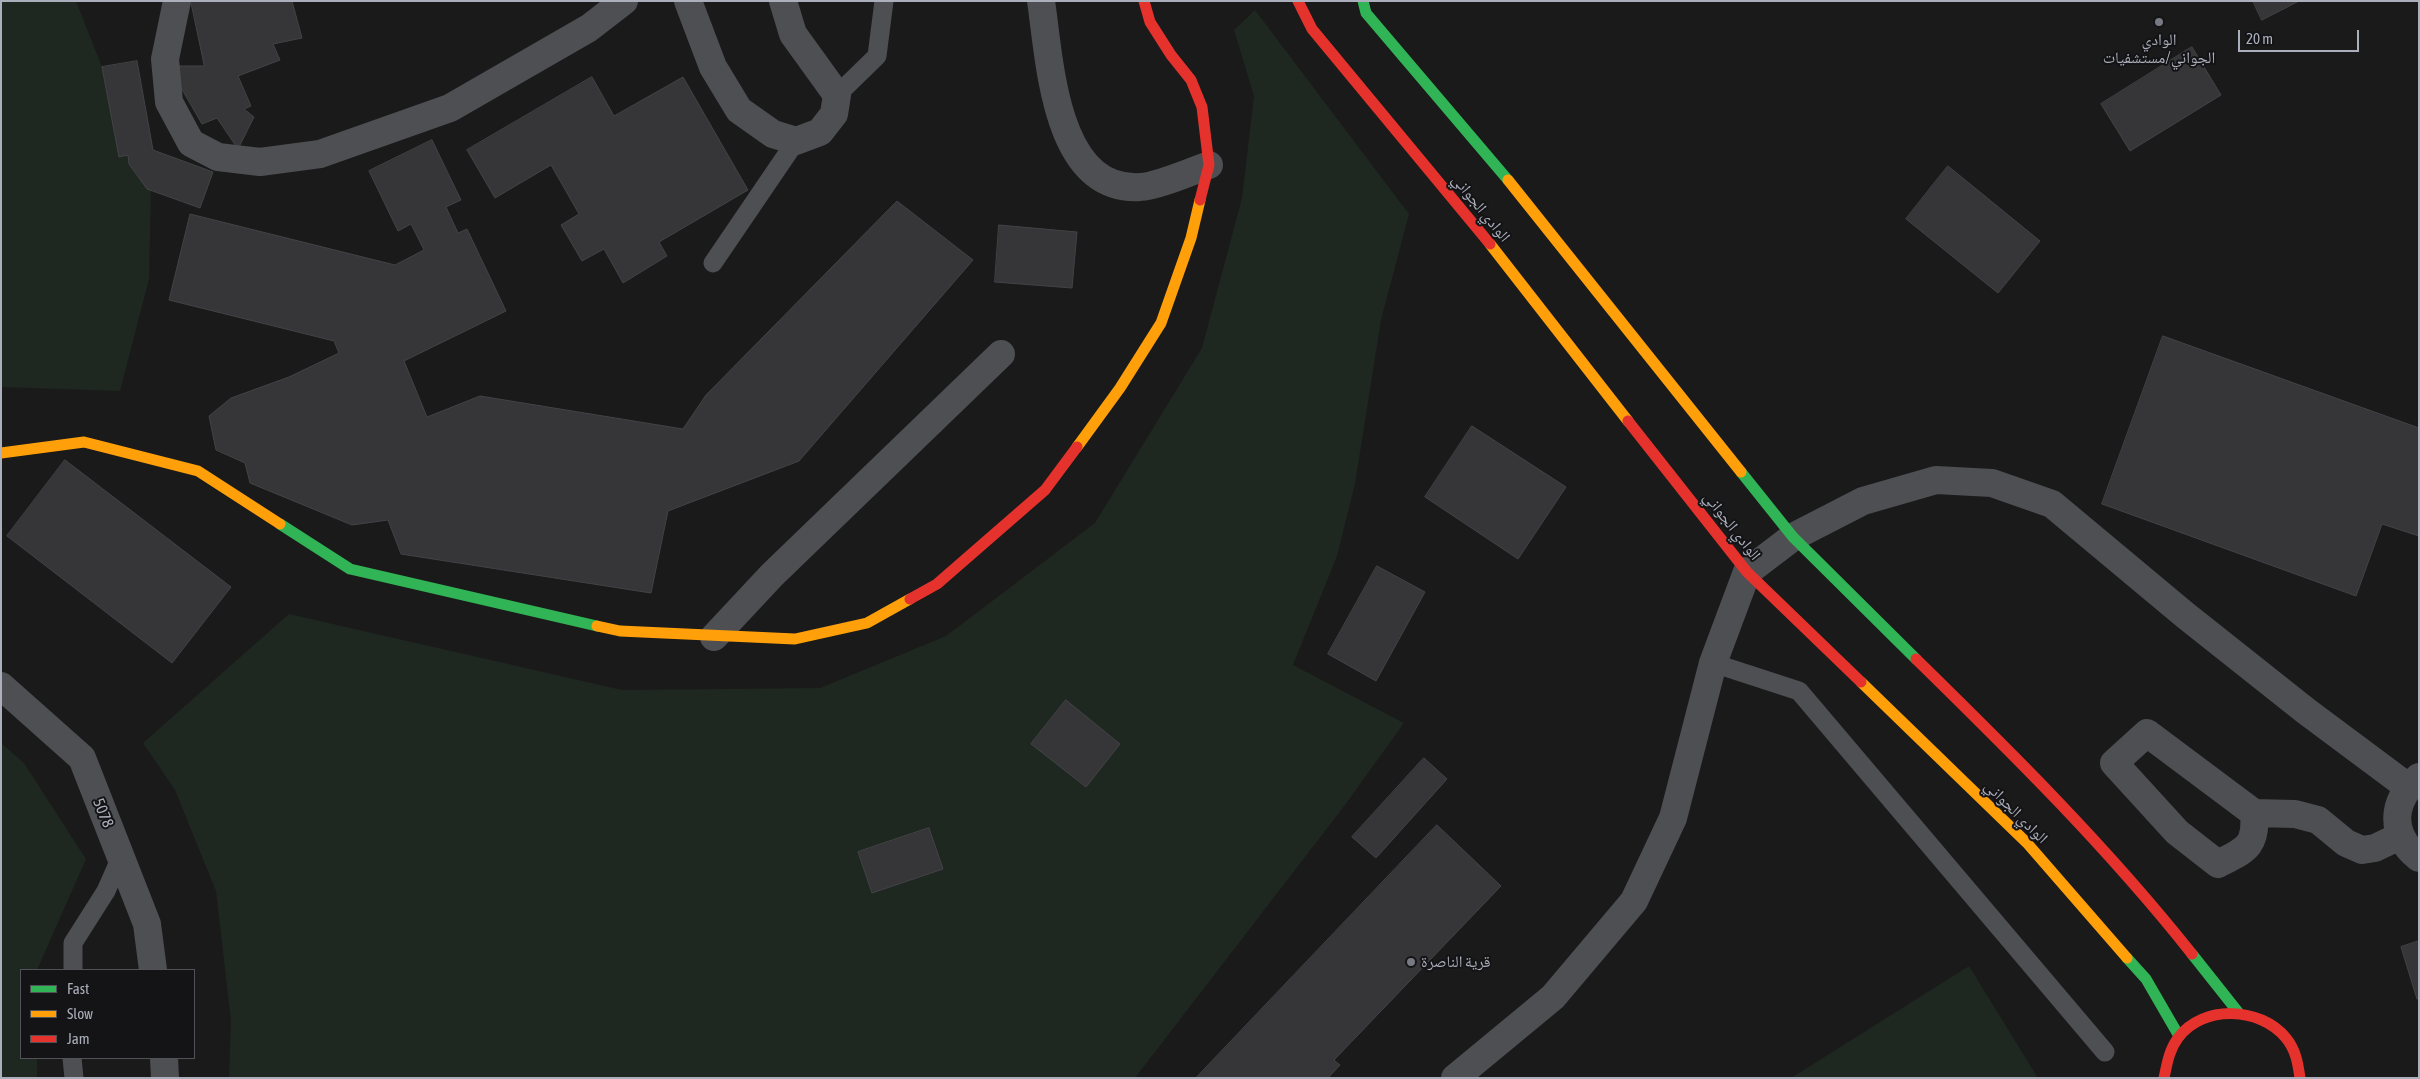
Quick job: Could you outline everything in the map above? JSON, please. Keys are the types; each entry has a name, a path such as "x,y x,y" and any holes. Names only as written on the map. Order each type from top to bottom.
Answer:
{"street":[{"path":"177,1 165,59 169,102 191,143 218,157 260,162 320,154 450,108 589,28 624,1"},
{"path":"688,1 713,67 739,110 773,134 796,141 820,132 834,114 837,95 793,34 783,1"},
{"path":"1040,1 1059,114 1074,147 1094,174 1115,184 1141,187 1209,165"},
{"path":"1,453 84,442 198,471 350,569 620,631 714,637 795,639 867,624 937,584 1045,490 1120,388 1160,323 1191,238 1209,165 1202,107 1191,80 1170,55 1150,22 1144,1"},
{"name":"الوادي الجواني","path":"1298,1 1312,29 1456,201 1747,572 2026,844 2146,979 2179,1036"},
{"path":"1362,1 1366,13 1487,153 1793,537 2047,788 2167,922 2238,1012"},
{"path":"714,637 772,575 1001,354"},
{"path":"1455,1078 1553,997 1634,901 1673,818 1713,663 1747,572 1793,537 1863,501 1936,480 1992,483 2052,504 2306,711 2413,782 2399,802 2396,818 2400,836 2408,850 2419,858"},
{"name":"5078","path":"1,686 82,758 147,924 153,969"},
{"path":"2254,813 2256,831 2245,850 2218,864 2177,832 2114,763 2147,733 2254,813 2295,814 2318,820 2346,843 2362,850 2375,848 2400,836"},
{"path":"2164,1078 2168,1056 2179,1036 2198,1020 2220,1012 2238,1012 2261,1018 2284,1035 2296,1055 2300,1078"},
{"path":"164,1059 165,1078"}],"lane":[{"path":"837,95 877,56 884,1"},
{"path":"713,263 796,141"},
{"path":"1713,663 1800,690 2105,1052"},
{"path":"73,969 73,944 106,891 121,857"},
{"path":"72,1059 74,1078"}],"shaded area":[{"path":"1,1 76,1 151,191 149,279 120,391 1,387"},
{"path":"1255,10 1409,214 1381,320 1355,484 1337,556 1293,665 1404,723 1345,805 1135,1078 229,1078 231,1021 216,891 175,790 143,743 289,614 622,690 820,688 946,636 1095,523 1202,348 1242,198 1254,96 1234,30"},
{"path":"1,743 24,763 86,859 37,969 20,969 20,1059 37,1059 37,1078 1,1078"},
{"path":"1969,966 2038,1078 1791,1078"}],"building":[{"path":"191,1 292,1 302,38 273,44 280,60 238,76 251,106 244,109 254,117 238,149 217,118 202,124 180,86 179,66 204,66"},
{"path":"2253,1 2299,1 2262,20"},
{"path":"2192,47 2221,95 2130,151 2101,104"},
{"path":"137,61 153,150 213,172 200,208 147,189 129,164 128,155 119,157 102,67"},
{"path":"592,77 614,116 683,77 748,190 659,242 667,256 623,283 604,249 582,261 561,225 579,214 551,165 495,198 467,150"},
{"path":"432,140 461,200 446,207 458,233 467,229 506,311 404,361 427,417 480,396 683,429 706,395 897,201 973,260 799,461 668,511 651,593 401,554 388,520 352,525 250,483 245,463 216,450 209,416 231,398 289,377 339,353 334,341 169,300 190,214 395,265 424,250 411,224 398,231 369,171"},
{"path":"1948,166 2040,241 1998,293 1906,219"},
{"path":"999,225 1077,232 1072,288 995,282"},
{"path":"2163,336 2419,428 2419,536 2382,524 2356,596 2102,504"},
{"path":"1472,426 1566,487 1518,559 1425,497"},
{"path":"65,460 231,587 172,663 7,536"},
{"path":"1377,566 1425,592 1376,681 1328,654"},
{"path":"1066,700 1120,744 1086,787 1031,744"},
{"path":"1424,758 1447,779 1376,858 1352,837"},
{"path":"1437,825 1501,886 1334,1060 1340,1065 1328,1078 1196,1078"},
{"path":"929,828 943,869 872,893 858,852"},
{"path":"2419,941 2419,999 2417,999 2401,947"}],"traffic: fast":[{"path":"1363,1 1366,13 1508,180"},
{"path":"1741,472 1793,537 1916,659"},
{"path":"280,524 350,569 597,626"},
{"path":"2192,954 2238,1012"},
{"path":"2127,958 2146,979 2179,1036"}],"traffic: slow":[{"path":"1508,180 1741,472"},
{"path":"1077,447 1120,388 1161,323 1191,238 1200,200"},
{"path":"1490,244 1628,421"},
{"path":"1,453 84,442 198,471 280,524"},
{"path":"597,626 620,631 795,639 867,623 910,599"},
{"path":"1861,682 2027,843 2127,958"}],"traffic: jam":[{"path":"1144,1 1150,22 1171,55 1191,80 1202,107 1209,165 1200,200"},
{"path":"1298,1 1312,29 1490,244"},
{"path":"1628,421 1747,572 1861,682"},
{"path":"910,599 937,584 1045,490 1077,447"},
{"path":"1916,659 2093,839 2127,876 2192,954"},
{"path":"2164,1078 2172,1047 2189,1027 2202,1019 2232,1014 2247,1015 2262,1020 2286,1038 2294,1052 2300,1078"}],"place":[{"name":"الوادي الجواني/مستشفيات","path":"2159,22"},
{"name":"قرية الناصرة","path":"1411,962"}]}
